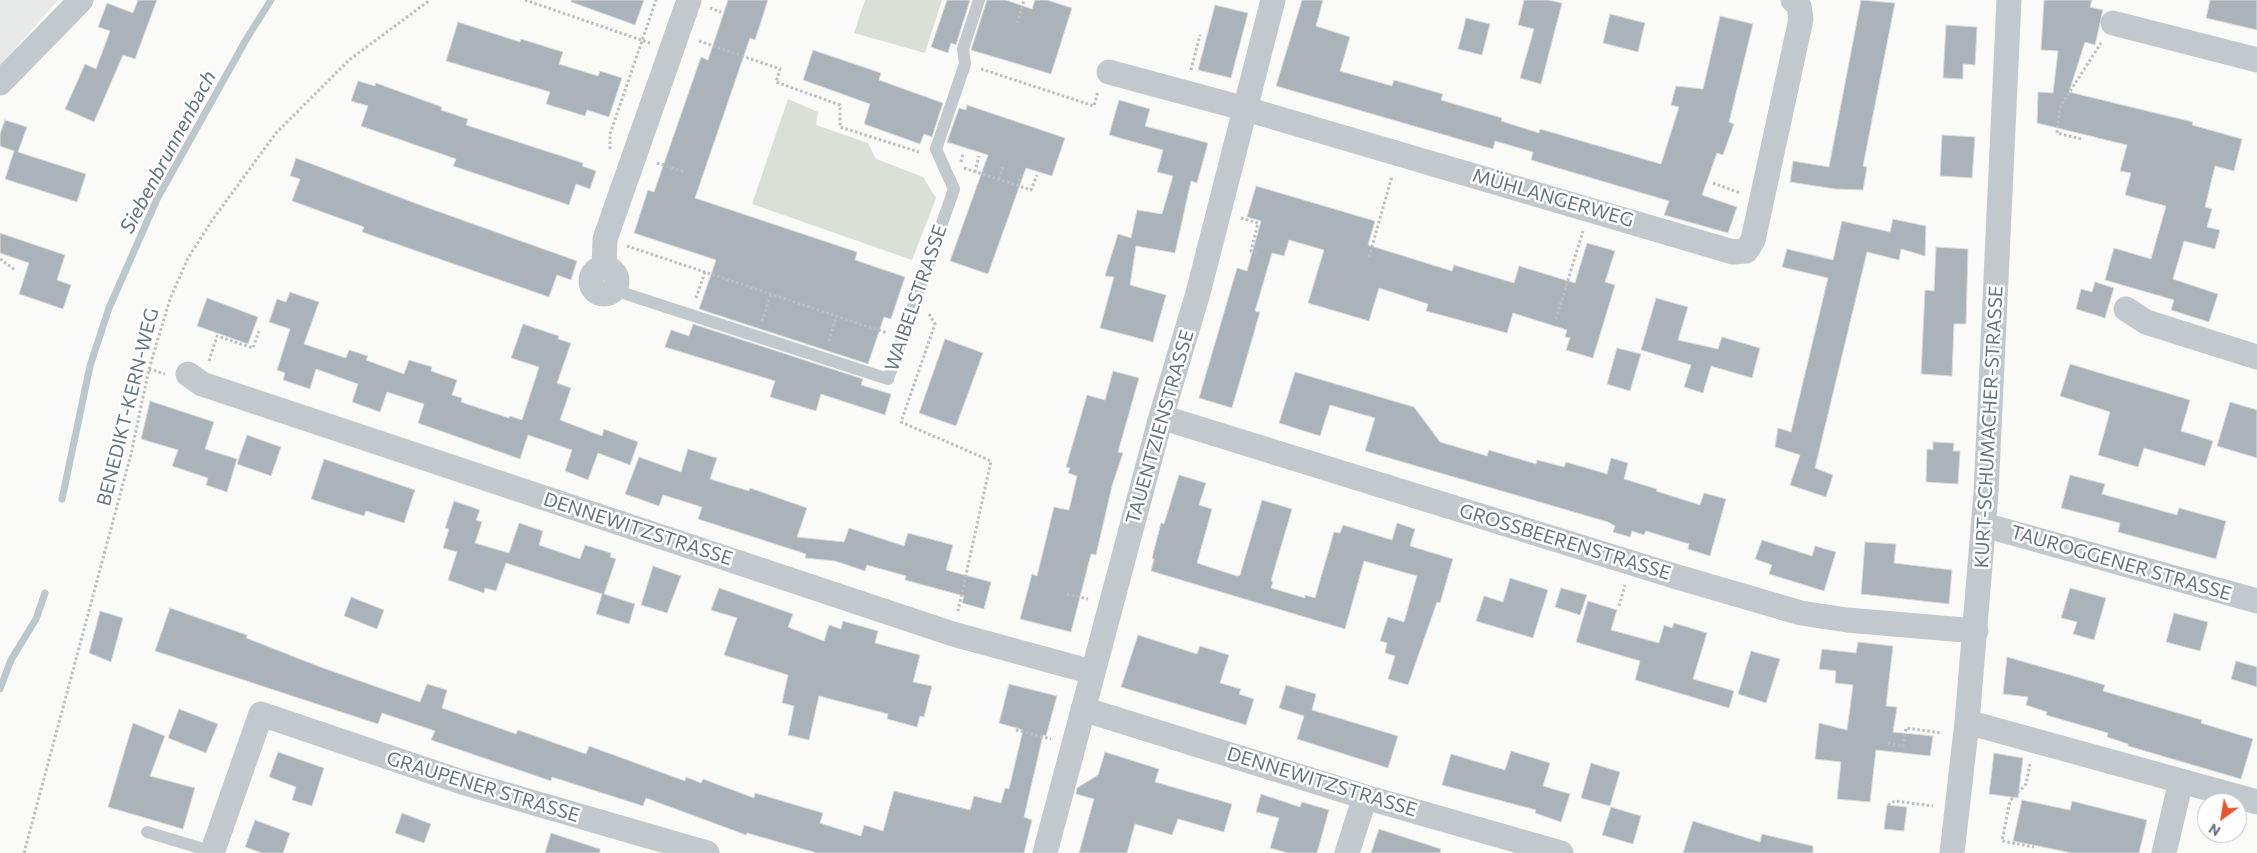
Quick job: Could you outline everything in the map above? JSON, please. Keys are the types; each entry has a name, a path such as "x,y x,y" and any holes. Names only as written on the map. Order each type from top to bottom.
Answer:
{"street":[{"path":"0,83 81,0"},
{"name":"WAIBELSTRASSE","path":"614,290 617,278 612,271 604,268 605,239 622,154 675,42 689,0"},
{"name":"TAUENTZIENSTRASSE","path":"1045,853 1161,417 1219,212 1273,0"},
{"name":"MÜHLANGERWEG","path":"1109,72 1399,153 1732,252 1746,251 1753,240 1801,19 1799,6 1793,0"},
{"name":"KURT-SCHUMACHER-STRASSE","path":"1952,853 1967,729 1984,525 2010,0"},
{"path":"2113,23 2257,60"},
{"path":"2126,309 2146,322 2257,357"},
{"name":"DENNEWITZSTRASSE","path":"195,379 953,634 1092,672"},
{"name":"GROSSBEERENSTRASSE","path":"1161,417 1674,576 1801,613 1847,620 1976,631"},
{"name":"TAUROGGENER STRASSE","path":"1984,525 2257,601"},
{"name":"DENNEWITZSTRASSE","path":"1083,709 1365,796 1561,853"},
{"name":"GRAUPENER STRASSE","path":"213,852 261,714 462,782 632,843 707,853"},
{"path":"1967,729 2035,741 2257,802"},
{"path":"2164,853 2181,781"},
{"path":"1347,853 1365,796"}],"lane":[{"path":"940,160 936,149 966,63 963,48 980,0"},
{"name":"WAIBELSTRASSE","path":"614,290 888,379 954,189 940,160"},
{"path":"146,832 213,852"}],"path":[{"name":"BENEDIKT-KERN-WEG","path":"24,853 124,482 149,369 170,299 188,258 213,218 276,133 349,60 430,0"},
{"path":"525,0 642,40 675,42 780,69 776,82 840,105 840,127 1032,190 1037,175"},
{"path":"656,0 610,134 622,154 685,172"},
{"path":"1016,22 1024,0"},
{"path":"2081,139 2057,133 2060,107 2113,23"},
{"path":"1184,92 1200,34"},
{"path":"966,63 1094,106 1104,71 1109,72"},
{"path":"1368,256 1399,153"},
{"path":"975,172 979,156"},
{"path":"999,179 1003,167"},
{"path":"1018,186 1022,172"},
{"path":"1556,319 1590,209"},
{"path":"1219,212 1258,223 1251,250 1258,254"},
{"path":"605,239 901,338"},
{"path":"0,259 16,270"},
{"path":"690,315 705,272"},
{"path":"917,293 935,324 901,422 991,461 953,634"},
{"path":"757,336 771,294"},
{"path":"824,358 836,316"},
{"path":"195,379 217,336 253,348 259,332"},
{"path":"1888,743 1903,746 1906,728 1967,729"},
{"path":"1016,730 1073,744"},
{"path":"2034,847 2002,840 2010,801 2026,784 2035,741"},
{"path":"1888,806 1895,801 1957,808"}],"shaded area":[{"path":"0,0 58,0 0,66"},
{"path":"865,0 942,0 925,53 854,33"},
{"path":"788,99 818,112 816,125 868,143 876,159 923,177 936,198 912,260 752,204"}],"building":[{"path":"138,0 157,0 135,59 123,55 94,122 65,109 85,64 96,69 110,31 98,27 107,3 133,13"},
{"path":"571,0 644,0 635,25 571,2"},
{"path":"728,0 768,0 755,40 750,38 695,198 857,252 855,260 905,277 891,319 884,317 868,364 699,309 716,260 634,233 648,190 654,192 701,57 708,60"},
{"path":"947,0 970,0 956,45 951,43 948,53 931,47"},
{"path":"987,0 1006,0 1032,9 1035,0 1047,0 1072,8 1051,74 971,50"},
{"path":"1302,0 1323,0 1316,26 1350,37 1340,71 1392,86 1394,80 1443,94 1441,100 1502,118 1501,121 1539,133 1540,129 1661,164 1679,107 1671,105 1676,86 1703,89 1720,16 1753,24 1729,122 1734,124 1723,155 1717,153 1702,195 1737,207 1728,233 1664,215 1669,201 1531,160 1533,152 1495,141 1493,149 1276,86"},
{"path":"1524,0 1548,0 1562,3 1541,84 1520,78 1534,29 1518,25"},
{"path":"1861,0 1895,3 1863,166 1867,167 1863,190 1835,189 1790,182 1793,161 1829,167"},
{"path":"2044,0 2092,0 2090,7 2103,10 2095,45 2085,42 2069,92 2193,122 2192,125 2242,139 2234,171 2215,166 2205,207 2212,209 2207,227 2220,230 2215,249 2184,241 2173,279 2218,294 2209,322 2171,310 2174,300 2105,280 2114,248 2151,259 2166,206 2125,195 2131,173 2120,171 2127,145 2037,123 2038,92 2053,93 2058,51 2041,50"},
{"path":"2210,0 2257,0 2257,30 2206,18"},
{"path":"1215,5 1248,13 1231,78 1198,70"},
{"path":"1610,14 1645,23 1638,52 1603,43"},
{"path":"1466,18 1490,24 1482,55 1458,49"},
{"path":"458,22 520,42 521,39 563,52 559,64 598,76 600,71 622,78 609,117 587,110 585,116 546,104 550,92 446,61"},
{"path":"1946,25 1977,27 1975,65 1963,64 1963,79 1943,78"},
{"path":"813,50 881,73 879,80 943,103 932,137 924,134 920,144 864,124 870,104 803,80"},
{"path":"358,81 375,86 376,83 442,107 441,110 468,119 466,125 583,163 582,166 596,171 590,189 576,184 569,205 453,166 456,159 361,126 368,106 351,101"},
{"path":"1119,100 1150,109 1145,126 1208,143 1197,183 1191,181 1175,253 1136,246 1130,285 1166,295 1153,342 1100,328 1114,277 1105,276 1118,234 1131,238 1137,210 1162,214 1173,176 1157,172 1163,150 1109,135"},
{"path":"967,105 1065,138 1052,176 1026,168 988,274 950,261 988,155 947,142 959,108 966,110"},
{"path":"5,120 27,127 18,152 86,174 77,202 5,179 14,151 0,146 0,134"},
{"path":"1942,135 1975,137 1972,178 1940,176"},
{"path":"296,158 577,261 571,280 557,275 549,297 362,232 364,227 292,201 300,179 290,176"},
{"path":"1256,186 1375,221 1368,245 1452,271 1454,265 1514,283 1519,266 1575,283 1587,243 1615,251 1605,282 1615,285 1593,358 1566,350 1570,338 1565,337 1567,330 1513,313 1507,333 1426,311 1428,304 1379,288 1369,321 1308,303 1324,250 1289,240 1284,256 1272,253 1255,311 1260,312 1232,408 1199,398 1237,268 1247,271 1261,221 1247,217"},
{"path":"1893,219 1926,226 1925,256 1901,249 1899,260 1867,252 1815,468 1833,475 1826,497 1790,485 1800,455 1775,447 1778,428 1791,432 1828,278 1782,267 1787,249 1833,260 1842,221 1890,232"},
{"path":"0,233 65,255 57,280 71,285 63,309 19,294 29,263 0,253"},
{"path":"1936,247 1968,249 1966,324 1954,324 1952,376 1921,374 1925,290 1934,291"},
{"path":"2095,282 2114,288 2105,318 2076,309 2081,289 2092,292"},
{"path":"290,292 319,302 304,344 346,358 349,350 368,356 366,360 404,374 409,360 432,367 431,371 457,380 452,395 462,398 461,402 509,418 510,416 522,420 539,367 511,358 523,324 559,336 558,339 571,343 557,383 571,388 560,420 602,436 604,429 638,442 630,465 598,453 588,480 565,471 572,450 528,435 520,459 418,423 424,404 387,392 380,412 352,402 358,384 316,369 310,389 283,380 285,373 277,370 290,329 269,322 277,299 286,302"},
{"path":"207,298 258,317 248,344 197,326"},
{"path":"1656,298 1688,307 1678,340 1718,349 1722,337 1760,348 1752,378 1711,366 1703,393 1684,387 1691,365 1641,350"},
{"path":"693,324 863,379 861,385 891,394 885,415 821,394 816,411 770,397 775,381 665,347 671,330 689,336"},
{"path":"945,339 983,353 956,426 919,413"},
{"path":"1617,348 1641,354 1630,391 1607,384"},
{"path":"2070,364 2190,400 2181,431 2213,441 2205,466 2144,448 2138,467 2098,455 2110,412 2060,396"},
{"path":"1113,371 1139,378 1118,452 1123,453 1112,486 1096,555 1091,554 1071,632 1020,619 1032,574 1037,576 1054,507 1069,510 1077,476 1068,473 1070,468 1066,467 1087,395 1105,400"},
{"path":"1295,372 1414,407 1440,442 1487,456 1489,450 1536,464 1537,460 1564,467 1566,462 1607,474 1611,458 1628,463 1624,479 1657,489 1656,491 1700,505 1704,493 1726,499 1710,556 1688,549 1689,544 1646,531 1644,535 1632,531 1630,537 1613,532 1615,526 1608,522 1365,451 1375,418 1330,405 1320,436 1279,423"},
{"path":"150,401 214,422 205,449 237,459 227,492 206,485 208,478 172,466 178,450 141,439"},
{"path":"2230,402 2257,410 2257,458 2217,446"},
{"path":"247,435 281,447 271,476 237,464"},
{"path":"1933,442 1954,443 1953,451 1960,451 1958,484 1926,482 1927,449 1933,450"},
{"path":"688,449 717,458 710,479 749,491 750,488 807,508 797,537 844,542 849,528 904,546 908,533 953,545 946,570 991,582 984,609 962,603 964,596 905,580 906,576 867,565 865,571 835,561 805,558 806,554 698,519 702,507 663,495 659,506 625,494 639,457 681,472"},
{"path":"324,459 415,490 404,523 366,511 364,516 311,499"},
{"path":"1179,475 1206,483 1199,505 1212,509 1197,563 1237,576 1240,575 1262,500 1292,509 1271,581 1273,582 1271,588 1305,598 1305,595 1315,598 1334,532 1340,533 1343,525 1392,540 1397,523 1415,529 1410,546 1453,559 1440,603 1437,602 1408,685 1388,679 1395,656 1385,653 1387,643 1380,641 1388,617 1404,622 1417,576 1364,561 1345,629 1151,571 1154,559 1152,558 1161,523 1164,524"},
{"path":"2070,475 2105,484 2102,494 2177,515 2179,508 2226,521 2216,559 2118,532 2120,523 2061,508"},
{"path":"454,501 480,510 476,520 482,522 475,543 509,553 519,523 543,531 539,545 580,559 585,545 611,553 610,557 616,559 604,594 635,604 629,624 596,614 602,594 506,563 496,591 485,588 484,593 448,580 457,552 443,548 449,529 445,528"},
{"path":"1762,540 1812,556 1815,546 1836,552 1824,591 1769,574 1772,565 1755,559"},
{"path":"1865,542 1896,544 1894,563 1952,570 1949,604 1861,594"},
{"path":"653,566 681,576 667,613 641,605"},
{"path":"1510,578 1548,590 1533,638 1476,621 1484,596 1503,602"},
{"path":"719,588 793,614 788,627 824,641 829,625 841,629 843,621 878,631 875,643 920,655 913,682 932,686 924,717 920,716 917,727 887,719 888,714 819,696 809,740 788,735 794,706 782,703 788,675 724,655 737,618 711,610"},
{"path":"1561,588 1587,595 1580,615 1555,607"},
{"path":"2070,588 2106,598 2094,640 2073,634 2077,622 2061,618"},
{"path":"351,597 384,610 377,629 344,616"},
{"path":"1588,601 1617,610 1611,630 1659,643 1664,625 1672,628 1674,623 1707,633 1693,679 1734,691 1729,708 1635,680 1640,661 1576,642"},
{"path":"170,608 247,635 246,638 323,668 420,702 427,684 447,690 442,708 516,734 518,730 586,754 589,746 685,781 686,777 701,783 703,779 754,798 755,793 823,813 820,823 861,836 864,825 883,831 894,791 970,810 974,796 1001,803 1005,788 1009,789 1023,730 999,723 1009,684 1057,696 1046,736 1043,735 1024,817 1032,820 1024,853 817,853 747,833 746,835 646,798 643,806 552,777 551,781 431,740 435,731 382,713 378,724 155,651"},
{"path":"100,611 123,618 111,662 89,653"},
{"path":"2174,613 2208,622 2200,651 2166,642"},
{"path":"1138,635 1197,654 1200,646 1229,655 1220,683 1241,689 1239,694 1254,699 1246,725 1121,687"},
{"path":"1858,642 1893,646 1886,706 1897,707 1893,732 1933,736 1930,756 1876,750 1870,802 1837,799 1841,762 1815,759 1819,723 1847,730 1853,685 1835,683 1836,671 1819,669 1822,649 1856,653"},
{"path":"1751,651 1780,659 1766,703 1738,694"},
{"path":"2007,657 2105,685 2103,691 2202,720 2201,723 2253,739 2241,779 2128,746 2128,744 2107,737 2108,733 2046,715 2047,712 2026,705 2028,697 2003,694"},
{"path":"2236,661 2257,667 2257,687 2231,679"},
{"path":"1286,685 1316,694 1312,710 1398,736 1388,768 1297,739 1304,716 1279,708"},
{"path":"179,709 218,724 206,753 168,738"},
{"path":"133,723 165,736 150,776 195,788 183,829 108,807"},
{"path":"1511,751 1550,763 1543,786 1570,794 1561,822 1535,813 1536,810 1442,785 1451,754 1505,770"},
{"path":"278,752 324,768 312,806 292,800 296,787 269,777"},
{"path":"1105,752 1159,769 1155,782 1232,804 1224,832 1178,819 1172,835 1135,824 1127,853 1079,853 1094,799 1076,794 1077,788 1098,775"},
{"path":"1994,753 2023,758 2018,798 1989,794"},
{"path":"1591,763 1620,772 1610,806 1581,798"},
{"path":"1261,794 1300,807 1302,802 1329,810 1317,853 1288,853 1270,848 1279,818 1256,812"},
{"path":"2022,800 2070,810 2072,801 2147,820 2139,853 2072,853 2013,841"},
{"path":"1887,805 1907,807 1904,831 1884,829"},
{"path":"1611,807 1641,816 1633,844 1602,835"},
{"path":"402,813 431,824 424,843 395,833"},
{"path":"255,820 290,833 283,853 262,853 245,847"},
{"path":"1693,821 1760,842 1762,834 1813,846 1813,853 1683,853"},
{"path":"1379,829 1441,849 1440,853 1371,853"},
{"path":"551,833 600,849 600,853 545,853"}],"waterway":[{"name":"Siebenbrunnenbach","path":"62,499 90,366 109,308 157,199 247,38 271,0"},
{"name":"Siebenbrunnenbach","path":"0,689 11,660 36,619 45,593"}]}
